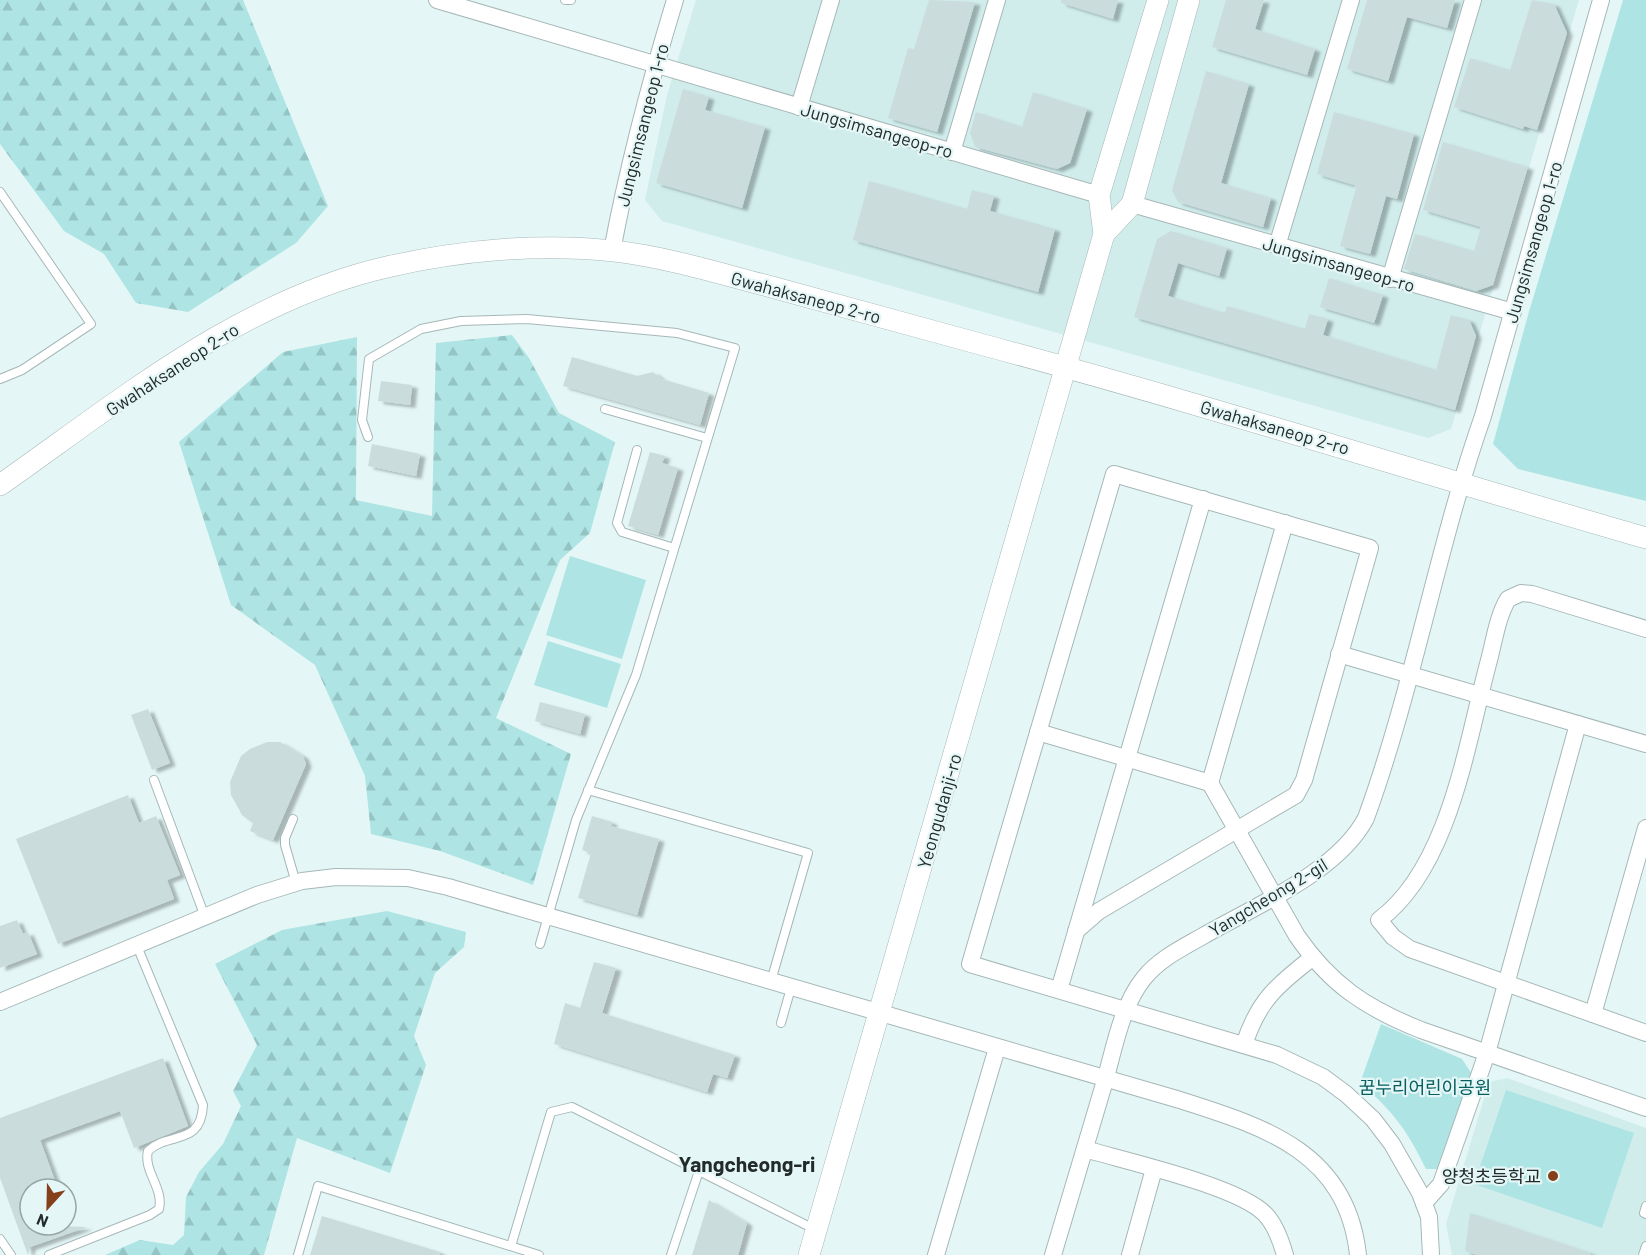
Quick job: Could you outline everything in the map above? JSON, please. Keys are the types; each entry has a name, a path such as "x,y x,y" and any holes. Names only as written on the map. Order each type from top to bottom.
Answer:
{"street":[{"name":"Jungsimsangeop-ro","path":"437,0 1099,195"},
{"name":"Jungsimsangeop 1-ro","path":"612,251 655,66 675,0"},
{"path":"799,107 831,0"},
{"path":"952,152 997,0"},
{"path":"1065,367 1104,234 1099,195 1158,0"},
{"path":"1104,234 1132,204 1188,0"},
{"path":"1277,246 1351,0"},
{"path":"1390,279 1473,0"},
{"name":"Jungsimsangeop 1-ro","path":"1460,482 1483,416 1601,0"},
{"name":"Jungsimsangeop-ro","path":"1132,204 1513,312"},
{"name":"Gwahaksaneop 2-ro","path":"0,485 212,339 285,302 337,281 386,267 482,252 534,249 612,251 657,258 736,278 1065,367 1646,538"},
{"name":"Yeongudanji-ro","path":"809,1255 1065,367"},
{"path":"1076,932 1099,911 1296,795 1304,780 1370,548 1114,474 970,964 1299,1063 1346,1094 1373,1119 1392,1144 1430,1217 1431,1255"},
{"name":"Yangcheong 2-gil","path":"1053,1255 1127,1010 1143,979 1161,961 1318,870 1342,852 1358,833 1376,792 1460,482"},
{"path":"1059,990 1203,499"},
{"path":"1210,783 1285,523"},
{"path":"1646,629 1532,594 1513,595 1504,605 1450,807 1435,847 1413,888 1394,910 1379,921 1393,937 1410,948 1646,1033"},
{"path":"1340,654 1646,744"},
{"path":"1424,1203 1441,1184 1486,1053 1508,984 1578,724"},
{"path":"1038,732 1210,783 1312,958 1356,999 1384,1015 1646,1108"},
{"path":"1593,1014 1646,828"},
{"path":"0,1002 257,895 296,883 336,877 408,878 448,886 1259,1126 1282,1138 1310,1158 1326,1175 1351,1222 1358,1255"},
{"path":"1244,1045 1257,1011 1268,994 1312,958"},
{"path":"936,1255 997,1048"},
{"path":"1085,1149 1244,1199 1265,1214 1277,1232 1285,1255"},
{"path":"1130,1255 1154,1169"}],"lane":[{"path":"565,0 571,0"},
{"path":"0,192 91,324 22,370 0,379"},
{"path":"368,437 362,420 369,359 421,329 460,321 527,319 677,333 735,348 630,693 588,790 540,944"},
{"path":"605,409 707,438"},
{"path":"637,450 617,523 622,532 674,548"},
{"path":"154,780 205,917"},
{"path":"588,790 808,853 771,982"},
{"path":"293,819 285,838 285,845 296,883"},
{"path":"50,1255 150,1215 159,1209 161,1200 146,1158 148,1151 189,1135 197,1127 202,1115 203,1105 137,946"},
{"path":"781,1023 791,988"},
{"path":"512,1246 551,1112 572,1107 816,1230"},
{"path":"671,1255 699,1171"},
{"path":"298,1255 318,1186 512,1246 522,1252 539,1255"},
{"path":"1646,1206 1644,1213 1646,1214"},
{"path":"0,1239 11,1255"},
{"path":"1643,1255 1646,1246"}],"shaded area":[{"path":"696,0 1579,0 1451,429 1428,438 662,221 645,200 667,95"},
{"name":"양청초등학교","path":"1507,1078 1646,1128 1646,1255 1452,1255 1446,1224 1489,1082"}],"green space":[{"path":"0,0 243,0 328,206 296,243 188,312 136,303 104,254 64,231 0,144"},
{"path":"1623,0 1646,0 1646,501 1518,469 1493,444 1528,315"},
{"path":"512,335 529,358 559,413 615,442 590,533 560,560 496,718 571,754 533,885 440,851 371,834 365,776 315,665 231,605 179,442 283,352 357,337 356,500 432,516 436,343"},
{"path":"570,556 646,580 622,659 546,635"},
{"path":"548,641 621,664 607,708 534,685"},
{"path":"387,911 466,932 464,947 435,973 414,1036 426,1065 390,1173 297,1138 264,1255 105,1255 140,1240 173,1245 184,1235 186,1197 199,1172 223,1144 241,1106 233,1091 257,1045 215,964 282,930"},
{"name":"꿈누리어린이공원","path":"1381,1024 1462,1059 1472,1074 1441,1169 1426,1169 1398,1122 1360,1083"},
{"path":"1506,1090 1634,1133 1602,1228 1474,1184"}],"building":[{"path":"929,0 975,2 937,132 888,118 908,48 914,49"},
{"path":"1061,0 1118,0 1113,19 1061,3"},
{"path":"1226,0 1264,0 1255,29 1315,49 1307,75 1212,47"},
{"path":"1367,0 1455,0 1447,28 1407,17 1388,81 1347,69"},
{"path":"1532,0 1554,4 1567,33 1537,130 1524,126 1523,129 1454,107 1470,58 1510,70"},
{"path":"1206,71 1249,84 1221,183 1271,198 1263,227 1178,202 1172,190"},
{"path":"683,89 709,97 705,110 765,127 742,208 656,183"},
{"path":"1033,92 1087,109 1070,163 1057,169 975,147 970,133 976,112 1022,127"},
{"path":"1334,112 1414,134 1397,199 1386,196 1370,254 1340,246 1356,188 1354,185 1317,174"},
{"path":"1443,142 1528,167 1493,285 1476,291 1404,269 1415,234 1474,251 1481,227 1423,210"},
{"path":"869,181 967,209 972,190 994,196 990,211 1055,229 1038,292 853,240"},
{"path":"1171,231 1227,248 1219,276 1178,263 1168,296 1225,313 1227,306 1305,329 1309,314 1328,319 1323,335 1436,370 1451,315 1469,320 1476,336 1455,410 1134,317 1157,239"},
{"path":"1329,278 1383,295 1374,323 1320,307"},
{"path":"572,357 637,376 653,372 662,379 709,393 700,425 563,386"},
{"path":"381,381 412,385 410,405 378,401"},
{"path":"372,444 420,454 416,476 368,466"},
{"path":"650,452 665,456 662,463 678,468 658,535 628,526"},
{"path":"540,702 585,714 580,734 535,721"},
{"path":"148,709 170,763 152,770 131,715"},
{"path":"267,742 280,742 303,756 306,764 273,840 250,831 253,823 242,815 231,795 230,782 241,756 250,749"},
{"path":"128,795 139,823 156,816 180,875 167,880 174,899 58,944 16,839"},
{"path":"592,816 612,822 611,826 659,839 637,915 578,898 591,853 582,850"},
{"path":"17,920 23,934 28,932 37,954 0,968 0,926"},
{"path":"594,962 616,968 602,1013 735,1055 727,1078 713,1074 707,1092 554,1044 565,1003 580,1008"},
{"path":"163,1058 188,1126 134,1148 120,1111 40,1140 54,1177 18,1177 18,1228 0,1178 0,1118"},
{"path":"709,1200 747,1223 738,1255 692,1255"},
{"path":"1470,1213 1591,1253 1590,1255 1477,1255 1465,1251"},
{"path":"322,1216 440,1252 439,1255 310,1255"},
{"path":"21,1237 58,1237 30,1247 28,1255"}],"place":[{"name":"양청초등학교","path":"1553,1176"}],"district":[{"name":"Yangcheong-ri","path":"747,1163"}]}
